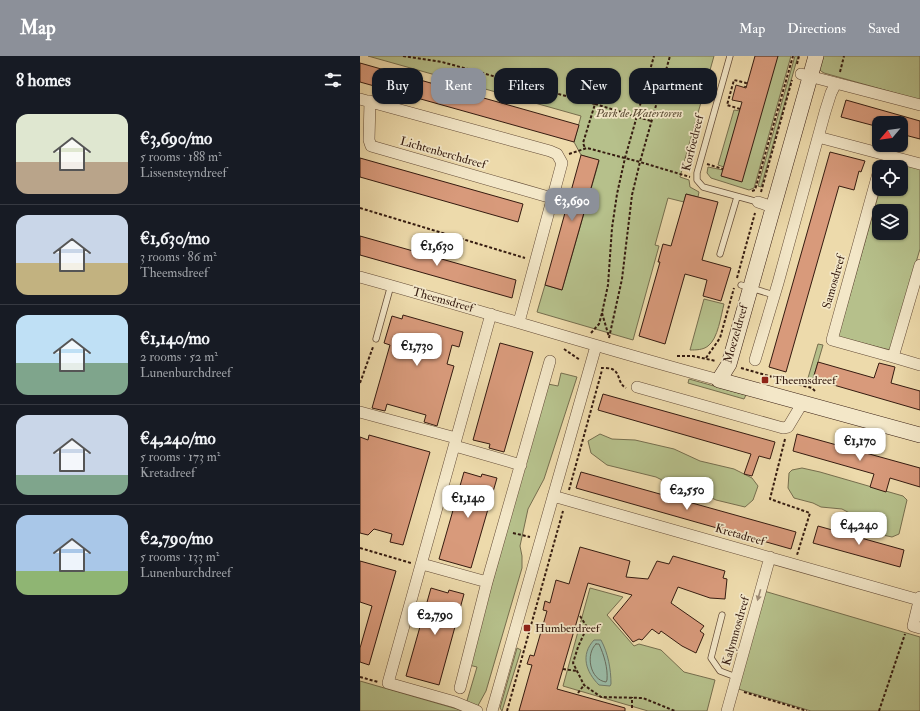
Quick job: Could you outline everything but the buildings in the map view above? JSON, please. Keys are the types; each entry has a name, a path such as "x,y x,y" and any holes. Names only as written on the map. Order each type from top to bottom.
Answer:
{"street":[{"name":"Moezeldreef","path":"806,56 806,75"},
{"name":"Moezeldreef","path":"719,380 746,287 765,204 806,75 816,56"},
{"path":"806,75 920,105"},
{"path":"755,360 818,137 831,93 836,83"},
{"name":"Lichtenberchdreef","path":"552,198 371,146 369,140 365,100 550,151 557,154 560,158"},
{"path":"818,137 920,164"},
{"path":"882,160 883,155"},
{"path":"519,322 562,163 560,158"},
{"name":"Samosdreef","path":"872,195 832,340 920,365"},
{"path":"893,357 920,265"},
{"name":"Theemsdreef","path":"360,277 719,380 920,435"},
{"path":"477,711 455,702 388,683 491,314"},
{"path":"492,711 590,364 592,344"},
{"path":"460,688 487,582 550,362"},
{"path":"637,387 783,428 788,427 803,402"},
{"path":"360,412 456,442 521,465"},
{"name":"Kretadreef","path":"553,496 920,599"},
{"name":"Kalymnosdreef","path":"726,711 770,557"},
{"path":"422,565 487,582"},
{"path":"917,627 920,599"}],"lane":[{"name":"Korfoedreef","path":"730,56 697,177 699,183 703,187 765,204"},
{"path":"720,254 737,197"},
{"path":"376,339 391,285"},
{"path":"746,287 774,295"},
{"path":"722,615 711,658 720,671 736,677"}],"path":[{"path":"403,56 442,62 566,96"},
{"path":"592,344 590,335 599,324 608,285 612,228 625,158 654,56"},
{"path":"602,313 609,340 622,279 632,195 670,56"},
{"path":"749,192 755,190 793,56"},
{"path":"836,83 844,56"},
{"path":"740,109 727,105 734,80 747,82 745,88"},
{"path":"585,148 583,143 595,104 651,121"},
{"path":"560,158 585,148 690,177 697,177"},
{"path":"700,162 723,169"},
{"path":"360,208 535,261"},
{"path":"553,332 560,345 581,360 603,368 612,369 617,373 619,382 623,387 628,389 637,387"},
{"path":"360,383 376,339"},
{"path":"673,357 693,356 724,363 758,374"},
{"path":"507,711 603,368"},
{"path":"788,427 770,499 810,513 794,564"},
{"path":"502,530 533,538"},
{"path":"360,548 422,565"},
{"path":"580,616 587,627 578,647 574,663 584,685 601,697 643,698 674,711"},
{"path":"879,711 906,631 917,627"},
{"path":"563,669 577,671"},
{"path":"360,677 388,683"},
{"path":"578,693 584,685"},
{"path":"733,688 807,711"},
{"path":"632,697 632,708"}],"green space":[{"name":"Park de Watertoren","path":"368,56 714,56 711,68 629,68 629,104 701,104 680,177 689,180 690,187 699,192 698,197 686,194 684,202 668,198 655,245 659,246 633,340 537,312 545,285 562,290 599,161 581,155 574,142 581,116 538,104 558,104 558,68 494,68 494,91 486,89 486,68 431,68 431,74 423,71 423,68 411,68"},
{"path":"778,56 791,56 754,188 749,190 711,178 707,173 708,167 723,170"},
{"path":"795,56 798,56 761,187 758,186"},
{"path":"819,56 920,56 920,100 824,73 819,68"},
{"path":"734,110 740,111 724,167 718,165"},
{"path":"908,166 920,169 920,249 890,350 838,337 872,217 872,240 908,240 908,204 876,204 878,196 908,196"},
{"path":"704,299 724,304 719,326 714,338 708,346 702,349 690,350"},
{"path":"818,344 823,345 813,379 808,378"},
{"path":"561,373 577,377 544,479 528,509 520,546 522,568 486,691 475,711 464,711 477,667 469,665 548,384 558,386"},
{"path":"689,379 746,395 744,399 688,383"},
{"path":"600,434 612,439 635,440 674,449 700,461 734,469 752,478 758,486 753,500 745,507 716,500 685,485 668,483 656,477 607,465 591,453 588,441"},
{"path":"802,468 903,496 907,500 899,534 892,537 878,534 863,520 842,509 821,507 813,503 794,498 788,488 789,473 792,470"},
{"path":"590,588 623,597 607,615 634,646 639,644 661,650 684,672 715,680 707,711 648,711 563,686"},
{"path":"764,591 920,637 920,711 811,711 735,688"},
{"path":"517,648 521,650 502,711 500,708"},
{"path":"360,681 464,711 360,711"}],"water":[{"path":"594,640 601,640 606,650 609,661 610,686 599,685 594,680 588,669 586,663 587,652"}],"place":[{"name":"Theemsdreef","path":"765,380"},
{"name":"Humberdreef","path":"527,628"}]}
